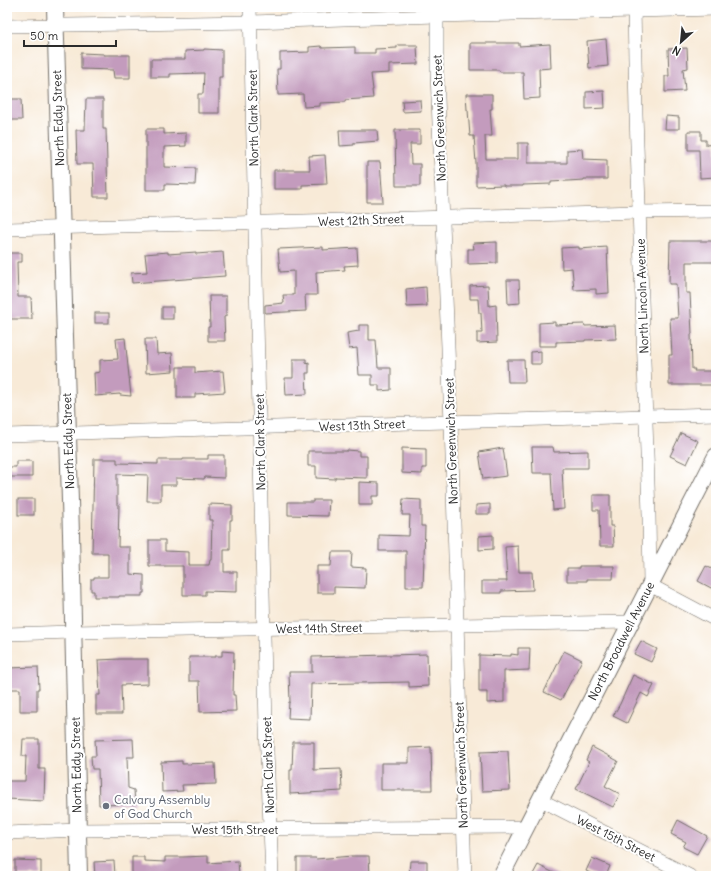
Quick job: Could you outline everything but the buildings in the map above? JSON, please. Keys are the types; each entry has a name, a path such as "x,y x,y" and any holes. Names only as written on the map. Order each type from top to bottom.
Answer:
{"main road":[{"name":"North Eddy Street","path":"55,7 68,434 79,876"},
{"name":"North Broadwell Avenue","path":"501,876 716,456"}],"street":[{"name":"North Clark Street","path":"250,7 266,728 272,876"},
{"name":"North Lincoln Avenue","path":"634,9 650,585"},
{"path":"7,26 251,22 437,11 716,9"},
{"name":"North Greenwich Street","path":"437,11 437,73 451,422 465,876"},
{"name":"West 12th Street","path":"7,229 716,211"},
{"name":"West 13th Street","path":"7,435 716,414"},
{"path":"650,585 716,620"},
{"name":"West 14th Street","path":"7,634 630,622"},
{"name":"West 15th Street","path":"541,800 690,876"},
{"path":"464,828 526,827"},
{"name":"West 15th Street","path":"7,833 78,830 464,828"}],"place":[{"name":"Calvary Assembly of God Church","path":"106,806"}]}
